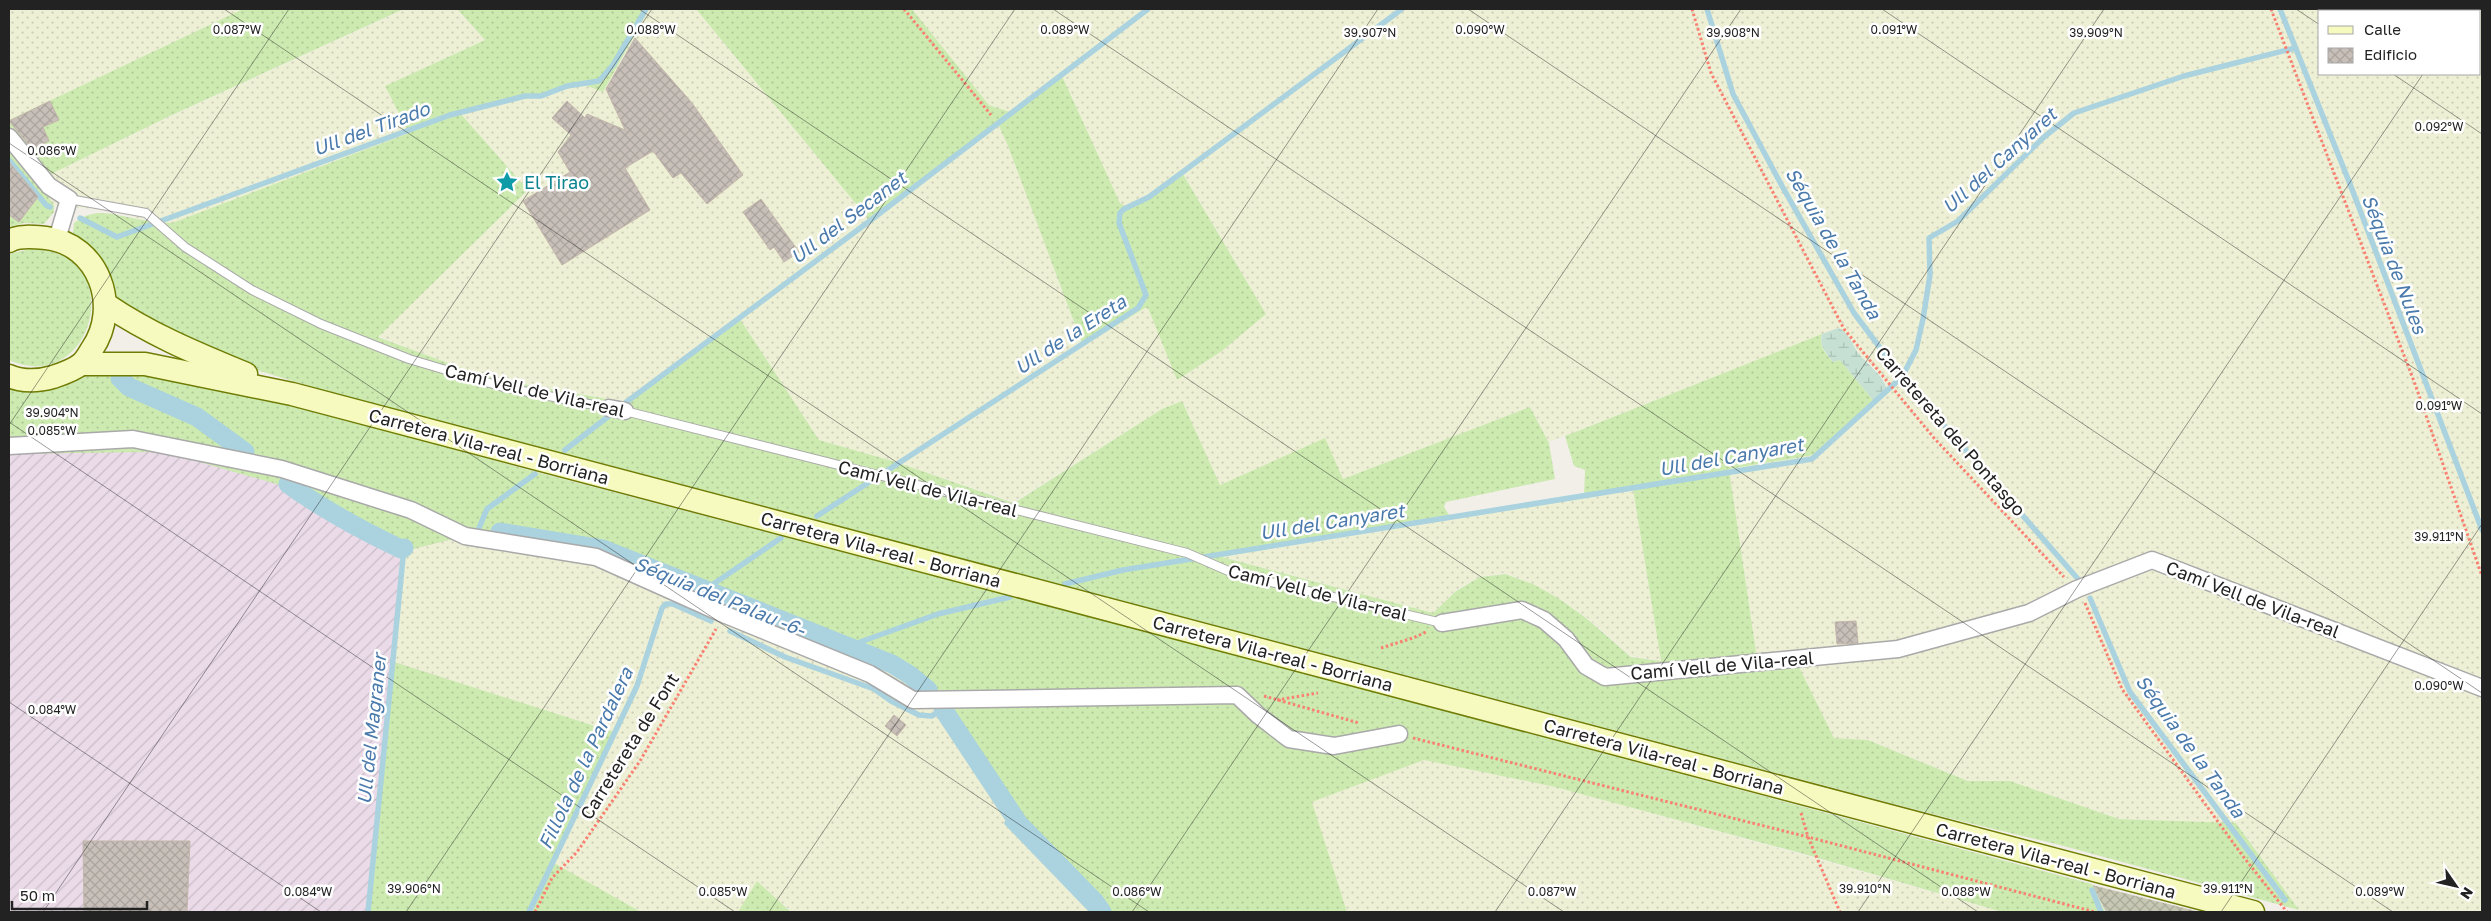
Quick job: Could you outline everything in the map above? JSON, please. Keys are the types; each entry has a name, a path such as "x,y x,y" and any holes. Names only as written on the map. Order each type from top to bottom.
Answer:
{"main road":[{"path":"9,240 34,237 57,239 79,252 92,264 102,284 107,305 104,324 97,342 82,364 46,379 31,381 10,377"},
{"name":"Carretera Vila-real - Borriana","path":"107,305 138,326 164,340 292,394"},
{"name":"Carretera Vila-real - Borriana","path":"82,364 144,364 292,394 2253,912"}],"street":[{"path":"9,137 49,186 69,199 57,239"},
{"name":"Camí Vell de Vila-real","path":"609,408 625,411"},
{"path":"9,446 133,439 282,469 411,510 465,536 596,557 721,613 870,674 913,700 1238,695 1258,715 1289,739 1334,746 1399,734"},
{"name":"Camí Vell de Vila-real","path":"1442,624 1522,610 1544,620 1566,639 1586,666 1605,677 1898,649 2029,613 2077,589 2152,560 2482,688"}],"lane":[{"name":"Camí Vell de Vila-real","path":"69,199 146,214 185,247 252,290 330,327 409,359 455,374 512,389 609,408"},
{"name":"Camí Vell de Vila-real","path":"625,411 1191,555 1233,573 1442,624"}],"path":[{"path":"904,9 991,115"},
{"name":"Carretereta del Pontasgo","path":"1692,9 1711,73 1844,329 1934,438 2044,557 2077,589 2090,610 2122,689 2242,855 2287,912"},
{"path":"2271,9 2415,384 2482,576"},
{"name":"Carretereta de Font","path":"535,912 552,878 577,852 640,761 716,629 721,613"},
{"path":"1381,648 1413,638 1442,624"},
{"path":"1258,715 1276,700 1318,692"},
{"path":"1259,695 1361,724"},
{"path":"1399,734 1808,837 2095,912"},
{"path":"1795,791 1808,837 1840,912"}],"shaded area":[{"path":"9,9 243,9 9,120"},
{"path":"405,9 456,9 485,40 385,86 409,133 172,223 137,218 113,211 54,205 37,181 171,116"},
{"path":"649,9 696,9 870,221 998,124 1083,346 1145,308 1148,308 1177,380 1222,351 1266,314 1184,175 1129,208 1120,203 1062,76 1013,113 989,105 912,9 2482,9 2482,912 2309,912 2299,910 2237,823 2119,819 2010,781 1969,781 1869,740 1834,738 1798,666 1759,672 1729,469 1814,455 1887,389 1885,382 1876,370 1859,354 1848,335 1838,328 1549,442 1530,407 1343,479 1324,439 1220,485 1182,401 1162,409 1014,502 896,462 819,440 738,316 624,402 501,379 455,366 378,336 529,190 460,113 525,97 543,98 582,84 603,92"},
{"path":"9,387 42,398 477,458 421,912 9,912"},
{"path":"1633,489 1661,661 1631,656 1585,616 1558,598 1533,584 1504,573 1480,577 1456,590 1433,613 1223,557"},
{"path":"485,531 601,551 848,648 909,677 944,709 1020,823 1097,902 1104,912 792,912 757,881 738,912 641,912 553,864 617,733 391,661 401,552"},
{"path":"1424,760 1556,787 1811,857 2001,912 1347,912 1311,802"},
{"path":"2092,885 2200,912 2106,912"}],"green space":[{"path":"243,9 404,9 170,116 37,181 54,205 54,212 44,224 24,223 9,227 9,120"},
{"path":"457,9 649,9 603,92 582,84 543,97 525,97 460,113 528,190 378,337 456,366 501,380 624,402 738,316 819,440 896,462 1014,503 1162,409 1182,401 1220,485 1325,438 1343,479 1530,407 1549,443 1555,479 1446,502 1444,507 1451,518 1222,557 1433,613 1456,591 1480,577 1505,574 1533,584 1558,598 1585,617 1631,657 1661,661 1633,489 1584,496 1585,470 1574,466 1565,436 1822,334 1822,346 1827,356 1833,362 1840,360 1873,400 1814,455 1729,469 1759,672 1799,667 1834,738 1868,740 1968,781 2010,781 2119,819 2236,823 2299,910 2056,844 1936,815 540,447 369,404 240,365 120,303 111,280 98,256 73,233 74,223 89,215 105,213 141,220 172,223 409,133 385,86 485,40"},
{"path":"696,9 912,9 989,105 1013,113 1062,76 1120,203 1129,208 1150,198 1183,174 1266,314 1222,351 1177,380 1148,308 1145,308 1083,346 998,124 870,221"},
{"path":"30,249 62,256 82,272 91,295 90,319 80,342 62,359 38,366 9,360 9,254"},
{"path":"1838,328 1848,336 1860,355 1885,384 1887,389 1873,400 1840,360 1833,362 1824,349 1821,342 1822,334"},
{"path":"114,370 247,392 540,473 1194,644 2092,884 2105,912 2002,912 1811,856 1555,787 1424,760 1312,802 1347,912 1104,912 1097,902 1020,823 944,708 909,677 889,666 601,550 485,531 401,552 324,513 287,487 175,455 148,452 9,454 9,386 31,392 49,390 73,383 94,372"},
{"path":"391,661 617,733 554,863 641,912 366,912"},
{"path":"757,881 791,912 738,912"}],"building":[{"path":"635,38 692,103 743,175 707,204 681,173 673,178 653,151 625,168 650,210 562,265 523,201 570,172 558,152 571,135 552,118 567,101 585,118 587,114 625,130 606,89"},
{"path":"50,101 59,120 43,127 49,141 32,149 9,121"},
{"path":"9,162 38,197 19,222 9,215"},
{"path":"761,199 799,252 784,262 774,247 770,250 743,212"},
{"path":"1856,621 1858,643 1837,644 1835,622"},
{"path":"894,715 906,725 897,736 885,726"},
{"path":"83,841 190,841 187,912 84,912"}],"waterway":[{"name":"Ull del Tirado","path":"80,218 117,237 450,115 525,96 541,96 567,86 599,81 613,65 646,9"},
{"name":"Ull del Secanet","path":"621,406 867,223 1148,9"},
{"name":"Ull de la Ereta","path":"817,516 1138,308 1146,295 1119,223 1120,213 1124,209 1149,197 1402,9"},
{"name":"Séquia de la Tanda","path":"1707,9 1733,94 1782,186 1854,313 1902,377 2078,579"},
{"name":"Séquia de Nules","path":"2280,9 2350,184 2482,530"},
{"name":"Ull del Canyaret","path":"1065,584 1123,570 1812,459 1902,377 1916,350 1923,319 1930,275 1929,238 1958,221 2044,137 2074,113 2184,76 2295,48"},
{"name":"Ull del Tirado","path":"9,160 46,205 50,207"},
{"name":"Séquia del Palau -6-","path":"120,378 129,387 197,417 245,452"},
{"name":"Ull del Secanet","path":"565,450 614,412"},
{"name":"Ull del Secanet","path":"479,528 487,509 535,474"},
{"name":"Séquia del Palau -6-","path":"288,484 357,527 401,549 404,548"},
{"name":"Séquia del Palau -6-","path":"500,532 603,549 892,664 910,675 928,690"},
{"name":"Ull de la Ereta","path":"706,589 781,538"},
{"name":"Ull del Magraner","path":"368,912 404,548"},
{"name":"Ull del Canyaret","path":"849,646 938,614 1010,597"},
{"name":"Séquia de la Tanda","path":"2090,598 2130,692 2285,900"},
{"name":"Fillola de la Pardalera","path":"529,912 637,686 662,608 666,604 673,604 711,621"},
{"name":"Fillola de la Pardalera","path":"730,631 785,657 874,689 891,701 919,715 932,716 943,709"},
{"name":"Séquia del Palau -6-","path":"943,709 1019,824 1095,902 1102,912"},
{"path":"1007,823 1093,912"},
{"path":"2092,890 2101,912"}],"place":[{"name":"El Tirao","path":"507,182"}]}
